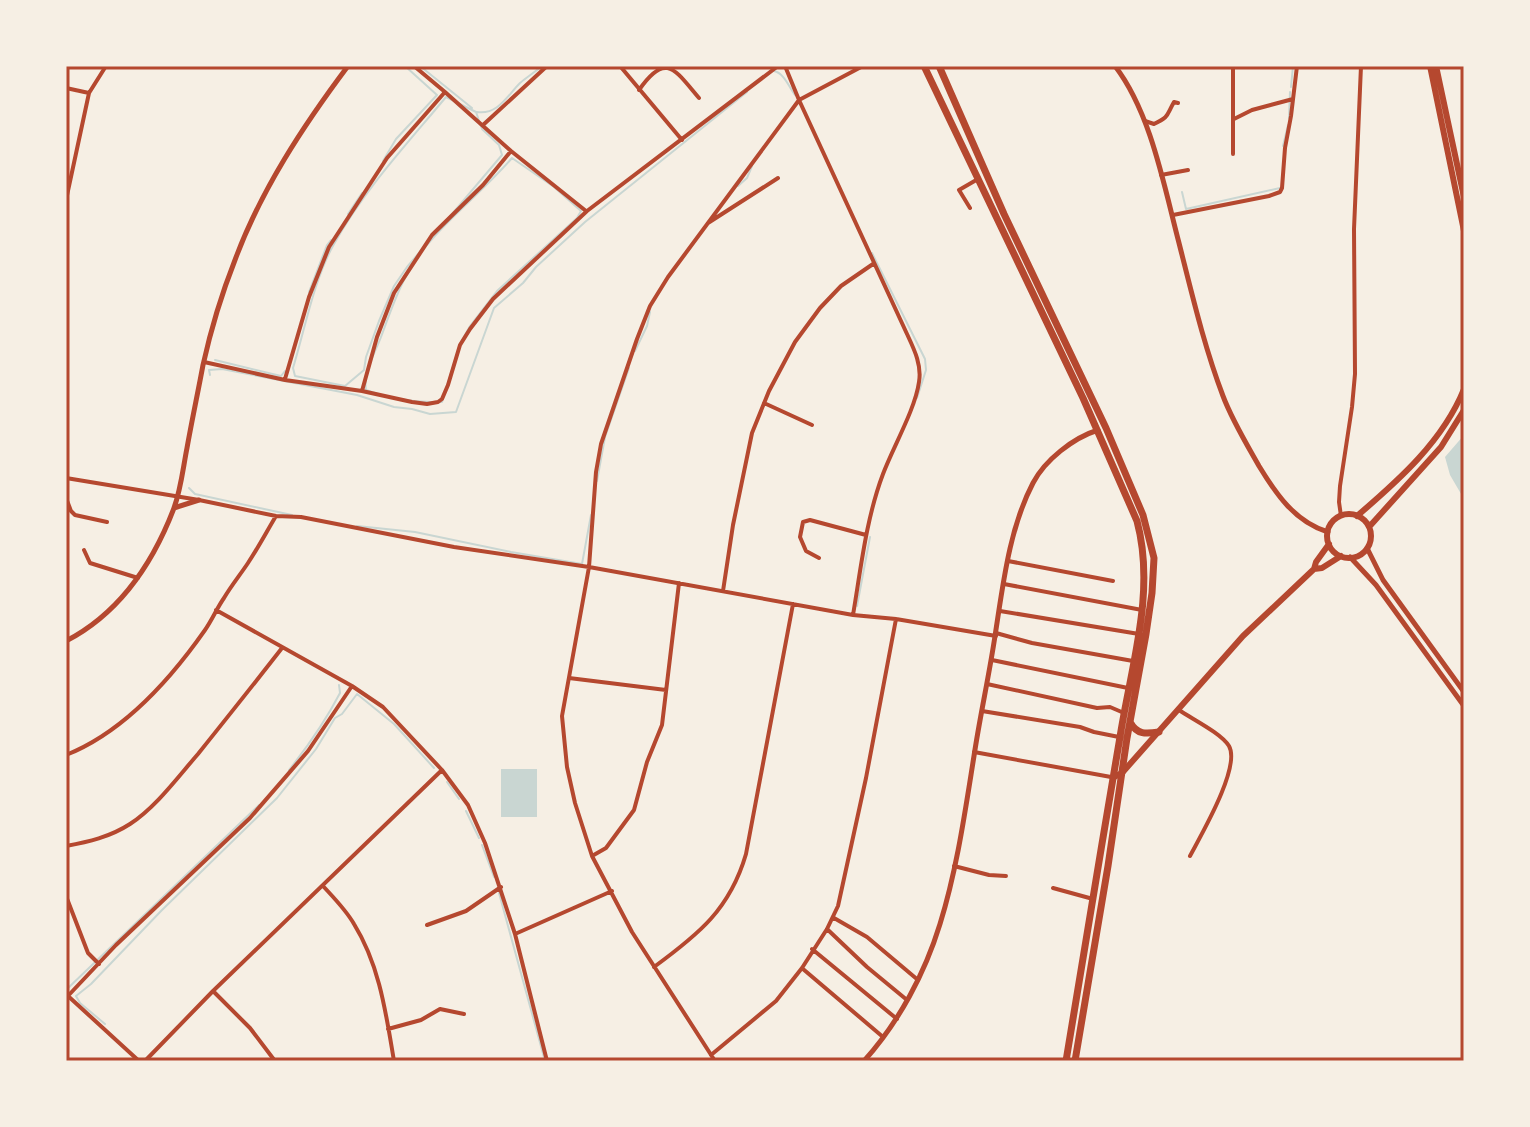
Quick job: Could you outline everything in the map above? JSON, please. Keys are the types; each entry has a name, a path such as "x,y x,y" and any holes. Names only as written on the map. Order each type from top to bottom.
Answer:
{"highway":[{"path":"924,66 1143,515 1154,558 1148,622 1075,1061"},
{"path":"939,66 1101,429 1142,540 1145,574 1139,634 1066,1061"},
{"path":"1130,722 1142,734 1159,732"}],"main road":[{"path":"1430,66 1464,231"},
{"path":"1436,66 1464,197"},
{"path":"1357,516 1434,441 1449,420 1464,389"},
{"path":"1369,527 1441,447 1464,410"},
{"path":"1349,514 1364,520 1371,536 1367,548 1350,557 1334,551 1329,544 1328,532 1331,524 1349,514"},
{"path":"1114,777 1122,773 1243,636 1314,569 1329,544"},
{"path":"1314,569 1322,568 1341,556"}],"street":[{"path":"66,200 89,93 106,66"},
{"path":"66,641 119,602 154,555 178,496 204,362 224,290 247,229 286,155 348,66"},
{"path":"414,66 511,151 587,211"},
{"path":"483,125 547,66"},
{"path":"620,66 682,140"},
{"path":"204,362 285,380 427,404 440,400 460,345 493,299 587,211 778,66"},
{"path":"785,66 907,334 920,371 913,404 883,474 867,536 853,615"},
{"path":"715,1061 632,932 592,856 567,767 562,710 589,567 596,472 611,412 637,339 650,306 668,277 799,100 863,66"},
{"path":"1115,66 1125,79 1145,121 1199,322 1223,398 1268,481 1304,522 1328,532"},
{"path":"1233,66 1233,154"},
{"path":"1172,215 1280,192 1297,66"},
{"path":"1341,516 1340,486 1354,383 1354,229 1361,66"},
{"path":"639,90 648,77 658,69 667,67 674,69 699,98"},
{"path":"66,88 89,93"},
{"path":"285,380 309,297 329,247 387,158 445,92"},
{"path":"1234,119 1252,110 1293,99"},
{"path":"1145,121 1154,124 1165,119 1174,102 1178,103"},
{"path":"362,391 377,337 394,293 432,235 483,185 511,151"},
{"path":"1161,175 1188,170"},
{"path":"706,224 778,178"},
{"path":"970,208 959,190 978,179"},
{"path":"723,591 752,433 764,403 805,327 841,286 874,264"},
{"path":"764,403 812,425"},
{"path":"864,1061 897,1019 918,980 939,927 954,866 1018,520 1039,473 1079,439 1101,429"},
{"path":"66,478 853,615 996,634 1133,661"},
{"path":"66,498 75,515 107,522"},
{"path":"174,508 199,500"},
{"path":"66,755 104,735 129,716 159,686 206,628 276,516"},
{"path":"819,558 806,551 800,537 803,522 810,520 867,536"},
{"path":"1367,548 1383,580 1464,692"},
{"path":"84,550 90,563 138,578"},
{"path":"1350,557 1376,585 1464,706"},
{"path":"1008,561 1113,581"},
{"path":"592,856 606,848 634,810 647,762 662,725 679,583"},
{"path":"1004,584 1142,610"},
{"path":"654,967 705,926 726,901 739,877 749,839 793,604"},
{"path":"216,610 352,686 383,707 442,770 468,805 501,887 547,1061"},
{"path":"1000,611 1139,634"},
{"path":"711,1055 776,1001 802,968 833,918 866,778 896,619"},
{"path":"66,846 105,837 146,812 185,770 282,648"},
{"path":"992,660 1128,688"},
{"path":"569,678 666,690"},
{"path":"987,684 1097,708 1110,707 1124,713"},
{"path":"352,686 308,751 250,818 116,945 67,997 142,1061 442,770"},
{"path":"1179,710 1221,737 1230,749 1232,758 1212,814 1190,856"},
{"path":"982,711 1080,727 1119,737"},
{"path":"974,752 1114,777"},
{"path":"954,866 1006,876"},
{"path":"323,886 353,922 370,954 379,980 394,1061"},
{"path":"427,925 466,911 501,887"},
{"path":"1053,888 1093,899"},
{"path":"515,934 612,891"},
{"path":"66,896 88,953 99,964"},
{"path":"833,918 867,937 918,980"},
{"path":"827,929 907,1000"},
{"path":"812,949 897,1019"},
{"path":"802,968 883,1037"},
{"path":"213,991 250,1028 275,1061"},
{"path":"388,1029 421,1020 440,1009 464,1014"}],"shaded area":[{"path":"1464,435 1464,499 1450,475 1445,457"},
{"path":"501,769 537,769 537,817 501,817"}],"waterway":[{"path":"383,161 396,139 437,95 405,66"},
{"path":"420,66 472,108"},
{"path":"477,112 496,108 542,66"},
{"path":"1291,87 1293,66"},
{"path":"774,71 783,77 795,95"},
{"path":"210,375 209,370 222,369 357,395 430,414 456,412 494,308 585,222 747,92"},
{"path":"1289,118 1290,92"},
{"path":"446,97 476,112 482,129 499,145 502,155 394,286 366,357 364,370 345,386 295,376 293,368 310,304 334,244 372,186 446,97"},
{"path":"1283,146 1288,125"},
{"path":"512,158 554,187 581,211 577,218 497,291 470,326 460,344 442,402 403,400 366,390 370,363 408,272 423,249 512,158"},
{"path":"738,186 747,178 752,166"},
{"path":"1182,192 1186,209 1280,188"},
{"path":"348,214 362,193"},
{"path":"309,292 331,240"},
{"path":"872,253 925,359 926,370 917,398"},
{"path":"635,351 650,312"},
{"path":"215,360 281,376 285,371"},
{"path":"597,481 605,437 629,368"},
{"path":"189,488 195,494 292,515"},
{"path":"357,526 415,532 582,564 591,515"},
{"path":"857,606 870,537"},
{"path":"289,770 329,713 340,693 339,685"},
{"path":"105,1024 76,996 277,798 316,749 335,718 342,714 357,694 394,724 434,768"},
{"path":"447,782 459,799"},
{"path":"66,990 259,805"},
{"path":"466,811 479,838"},
{"path":"482,845 494,877"},
{"path":"499,893 545,1061"}]}
